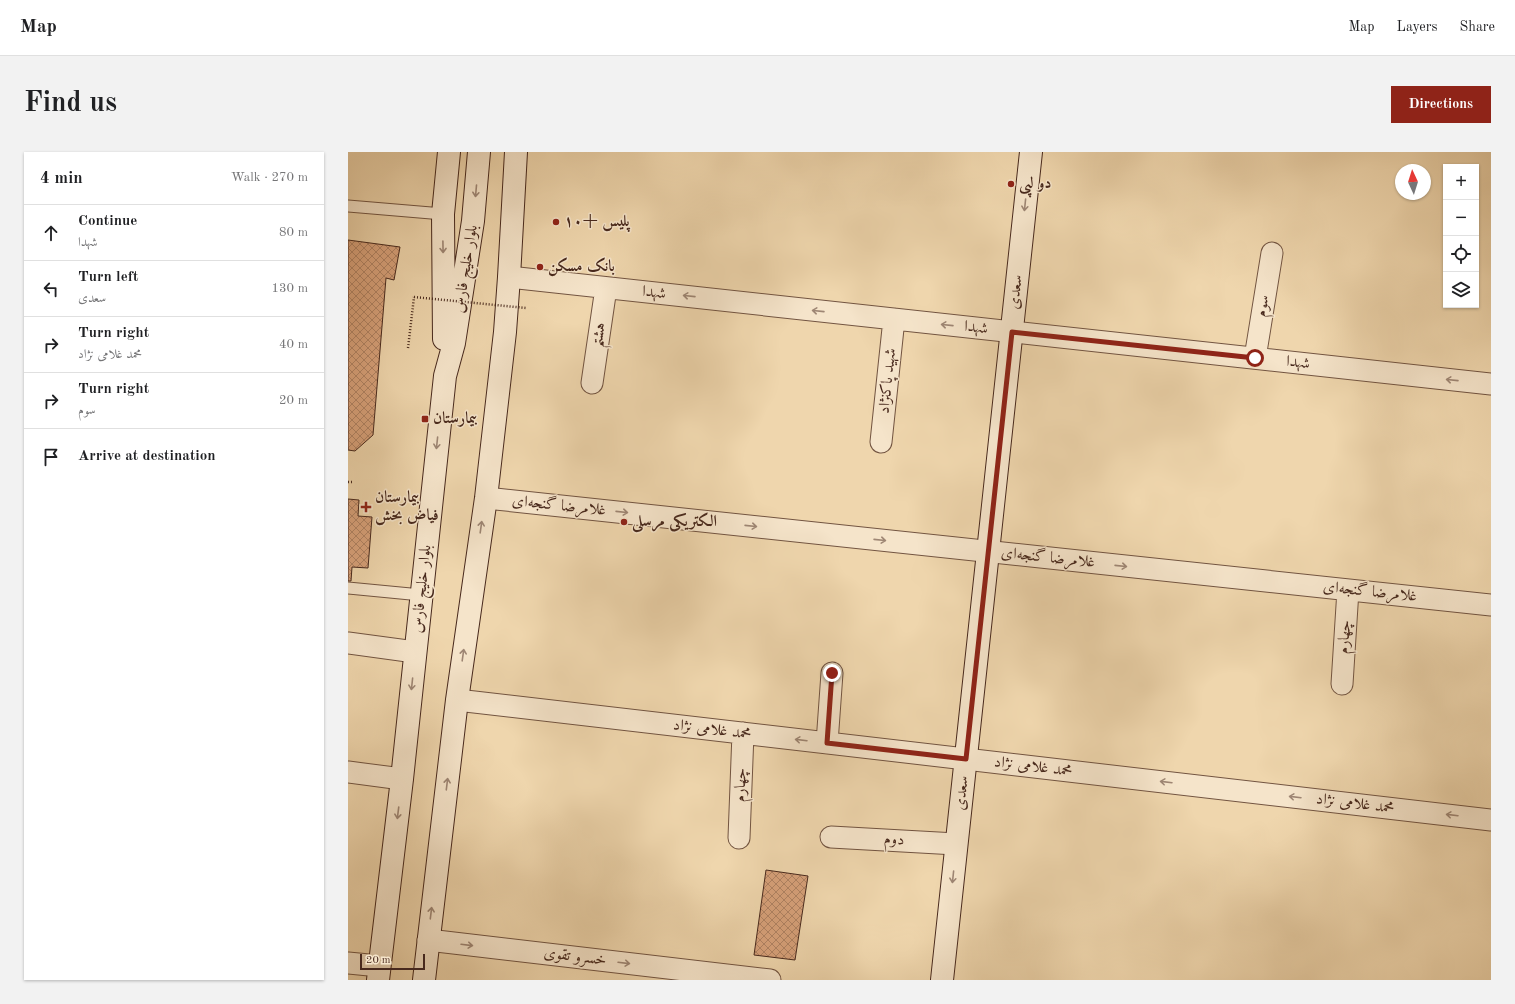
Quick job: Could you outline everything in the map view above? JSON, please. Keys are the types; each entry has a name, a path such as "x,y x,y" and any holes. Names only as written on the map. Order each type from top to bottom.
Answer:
{"main road":[{"path":"445,376 443,214 449,152"},
{"name":"بلوار خلیج فارس","path":"379,973 402,779 445,376 454,343 459,312 473,220 480,152"},
{"name":"سعدی","path":"942,980 1031,152"},
{"path":"424,980 456,700 486,498 505,332 510,277 517,157"}],"street":[{"name":"سوم","path":"1255,358 1272,253"},
{"name":"شهدا","path":"510,277 1491,384"},
{"name":"هشتم","path":"592,383 606,288"},
{"name":"شهید پاکنژاد","path":"881,442 894,319"},
{"name":"غلامرضا گنجه‌ای","path":"486,498 1491,605"},
{"name":"چهارم","path":"1342,684 1348,590"},
{"path":"348,643 415,652"},
{"path":"827,743 832,673"},
{"name":"محمد غلامی نژاد","path":"456,700 1491,820"},
{"name":"چهارم","path":"739,838 743,733"},
{"path":"348,772 402,779"},
{"name":"دوم","path":"832,837 956,844"},
{"name":"خسرو تقوی","path":"428,940 770,980"},
{"path":"348,963 379,973"}],"lane":[{"path":"348,206 443,214"},
{"path":"348,588 421,595"}],"path":[{"path":"408,348 414,297 526,308"}],"building":[{"path":"348,240 400,247 394,280 386,278 373,435 355,451 348,450"},
{"path":"348,499 359,500 358,516 372,517 368,568 352,567 351,581 348,581"},
{"path":"766,870 808,876 795,960 754,955"}],"place":[{"name":"دو لپی","path":"1011,184"},
{"name":"پلیس +۱۰","path":"556,222"},
{"name":"بانک مسکن","path":"540,267"},
{"name":"بیمارستان","path":"425,419"},
{"name":"بیمارستان فیاض بخش","path":"366,507"},
{"name":"الکتریکی مرسلی","path":"624,522"}],"route":[{"path":"832,673 827,743 966,759 1012,332 1255,358"}]}
